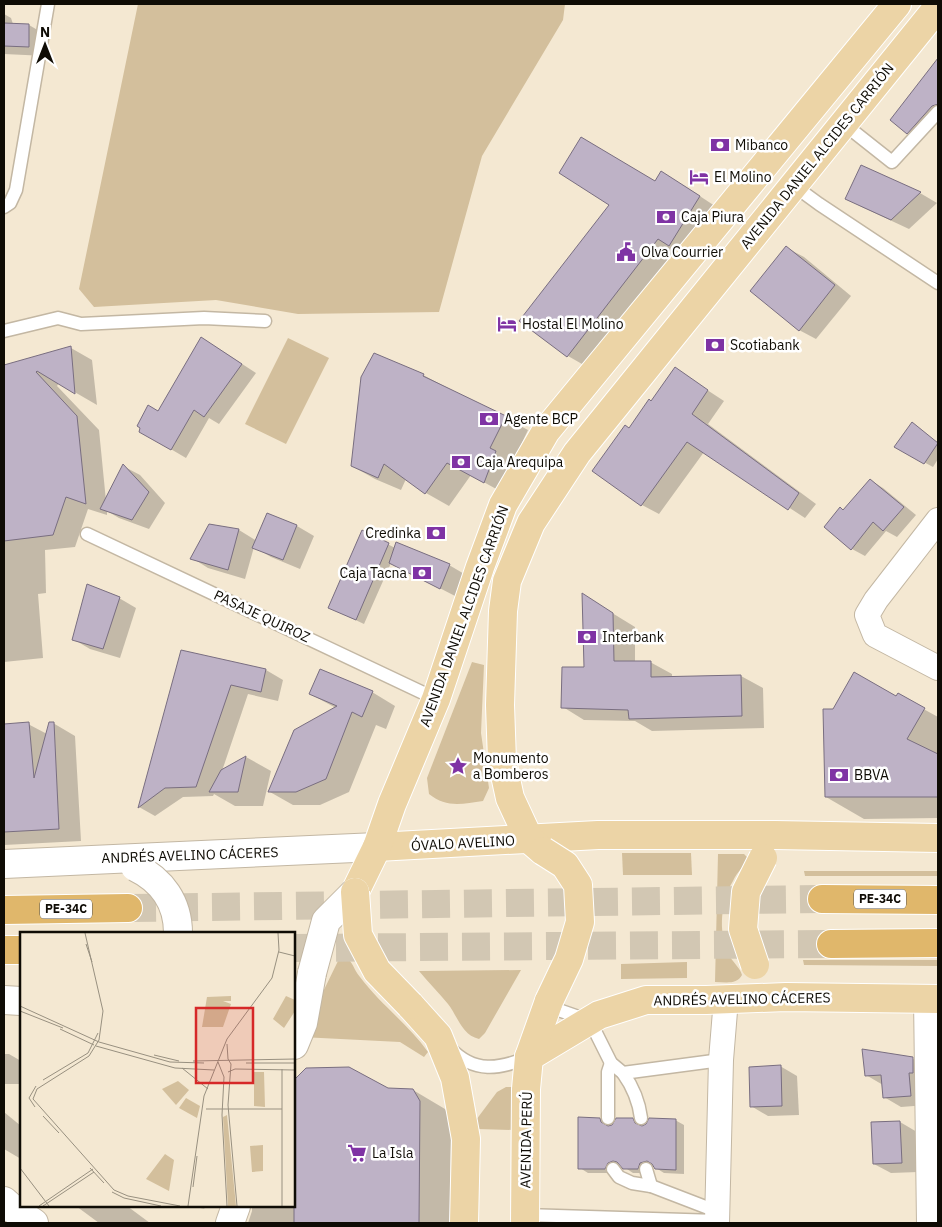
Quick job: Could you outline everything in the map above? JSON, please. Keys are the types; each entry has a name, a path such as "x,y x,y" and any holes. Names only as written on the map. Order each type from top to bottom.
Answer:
{"highway":[{"name":"PE-34C","path":"822,899 938,900"},
{"name":"PE-34C","path":"4,910 128,908"},
{"path":"832,944 938,943"},
{"path":"4,950 20,950"}],"main road":[{"name":"AVENIDA DANIEL ALCIDES CARRIÓN","path":"372,857 436,699 480,567 503,505 546,431 897,4"},
{"name":"AVENIDA DANIEL ALCIDES CARRIÓN","path":"536,845 510,798 502,761 500,705 503,611 507,581 530,523 578,453 938,7"},
{"path":"536,845 598,836 938,838"},
{"path":"786,997 754,965 743,929 746,892 763,858 795,836"},
{"path":"529,1057 548,1004 569,959 580,922 578,885 565,865 536,845"},
{"name":"ÓVALO AVELINO","path":"372,857 536,845"},
{"path":"297,1030 326,921 355,892 372,857"},
{"name":"ANDRÉS AVELINO CÁCERES","path":"4,864 108,858 372,857"},
{"path":"108,858 135,867 152,877 170,898 177,916 178,932"},
{"path":"355,892 358,935 377,971 438,1036 455,1078 466,1139 464,1223"},
{"name":"ANDRÉS AVELINO CÁCERES","path":"529,1057 599,1016 646,1000 786,997 932,998"},
{"path":"4,1000 20,1000"},
{"name":"AVENIDA PERÚ","path":"525,1219 526,1089 529,1057"},
{"path":"4,1201 13,1210 34,1223"},
{"path":"230,1223 236,1207"}],"street":[{"path":"938,520 876,600 867,615 874,636 938,668"},
{"path":"929,1223 932,998"},
{"path":"717,1218 721,1060 726,999"}],"lane":[{"path":"4,207 10,203 16,190 48,4"},
{"path":"844,124 892,162 938,112"},
{"path":"793,185 938,283"},
{"path":"4,331 58,318 81,324 204,318 265,321"},
{"name":"PASAJE QUIROZ","path":"87,534 436,699"},
{"path":"548,1004 590,1022 611,1063 629,1081 640,1106 641,1118"},
{"path":"438,1036 466,1061 480,1066 498,1068 529,1057"},
{"path":"623,1073 721,1060"},
{"path":"608,1118 608,1072 611,1063"},
{"path":"613,1169 619,1177 632,1183 652,1186 717,1218"},
{"path":"646,1169 652,1186"},
{"path":"525,1219 717,1218"}],"shaded area":[{"path":"138,4 565,4 563,20 482,156 439,312 298,314 216,300 94,307 79,289"},
{"path":"288,338 329,358 286,444 245,424"},
{"path":"472,662 484,665 481,733 489,788 483,801 454,804 442,801 429,794 427,778"},
{"path":"622,853 691,853 692,875 623,875"},
{"path":"718,854 744,854 749,859 729,889 722,916 723,935 729,956 742,975 737,980 730,982 715,982"},
{"path":"804,871 938,871 938,876 805,876"},
{"path":"344,956 350,961 368,987 412,1032 428,1052 424,1057 400,1042 301,1037 338,961"},
{"path":"803,960 938,960 938,966 804,965"},
{"path":"687,962 687,978 621,979 621,964"},
{"path":"521,970 485,1033 479,1039 464,1030 448,1004 419,971"},
{"path":"506,1087 514,1087 513,1130 477,1129 476,1120 497,1092"}],"building":[{"path":"4,23 29,24 29,47 4,46"},
{"path":"938,58 938,104 932,106 907,134 890,120"},
{"path":"581,137 655,181 661,171 700,196 669,246 658,239 567,357 519,321 609,205 559,173"},
{"path":"861,165 921,192 891,220 845,199"},
{"path":"786,246 835,285 799,331 750,291"},
{"path":"201,337 242,364 204,417 194,410 171,450 139,432 140,428 137,426 148,405 158,411"},
{"path":"71,346 75,394 36,372 77,416 86,504 66,497 53,535 4,541 4,365"},
{"path":"374,353 424,374 423,376 506,416 490,448 496,451 484,483 447,463 425,494 384,464 378,478 351,466 361,377"},
{"path":"675,367 708,390 692,414 799,493 788,510 687,442 641,506 592,471 625,425 629,428"},
{"path":"912,422 938,443 924,464 894,447"},
{"path":"123,464 149,492 132,520 100,509"},
{"path":"870,479 904,507 883,531 873,522 851,550 824,527 840,507 843,510"},
{"path":"267,513 297,525 283,560 252,548"},
{"path":"209,524 239,529 228,570 190,559"},
{"path":"362,530 389,543 356,620 328,608"},
{"path":"396,542 450,564 440,589 389,563"},
{"path":"87,584 120,597 103,649 72,640"},
{"path":"582,593 613,613 614,661 651,661 651,677 741,675 742,716 629,719 628,710 561,708 562,667 584,667"},
{"path":"181,650 266,669 261,692 231,685 196,787 165,788 138,808"},
{"path":"320,669 373,691 362,717 352,712 326,779 296,792 268,792 294,730 337,706 309,694"},
{"path":"854,672 896,696 898,693 925,708 907,739 938,754 938,797 825,797 823,709 833,709"},
{"path":"29,722 34,778 49,722 54,722 59,829 4,832 4,724"},
{"path":"246,756 238,792 209,792 221,770"},
{"path":"862,1049 913,1057 913,1073 909,1073 911,1096 883,1098 881,1075 865,1076"},
{"path":"781,1065 782,1106 750,1107 749,1067"},
{"name":"La Isla","path":"349,1067 388,1088 413,1089 420,1101 419,1223 294,1223 295,1079 306,1068"},
{"path":"578,1117 600,1118 601,1122 608,1126 612,1125 616,1118 633,1118 635,1123 642,1126 646,1124 649,1118 676,1119 676,1170 655,1169 647,1161 640,1163 638,1169 623,1169 617,1162 613,1161 608,1163 605,1169 578,1169"},
{"path":"900,1121 902,1163 873,1164 871,1122"}],"tunnel":[{"path":"128,908 822,899"},
{"path":"295,948 831,944"}],"place":[{"name":"Mibanco","path":"720,145"},
{"name":"El Molino","path":"699,177"},
{"name":"Caja Piura","path":"666,217"},
{"name":"Olva Courrier","path":"626,252"},
{"name":"Hostal El Molino","path":"507,324"},
{"name":"Scotiabank","path":"715,345"},
{"name":"Agente BCP","path":"489,419"},
{"name":"Caja Arequipa","path":"461,462"},
{"name":"Credinka","path":"436,533"},
{"name":"Caja Tacna","path":"422,573"},
{"name":"Interbank","path":"587,637"},
{"name":"Monumento a Bomberos","path":"458,766"},
{"name":"BBVA","path":"839,775"},
{"name":"La Isla","path":"357,1153"}]}
